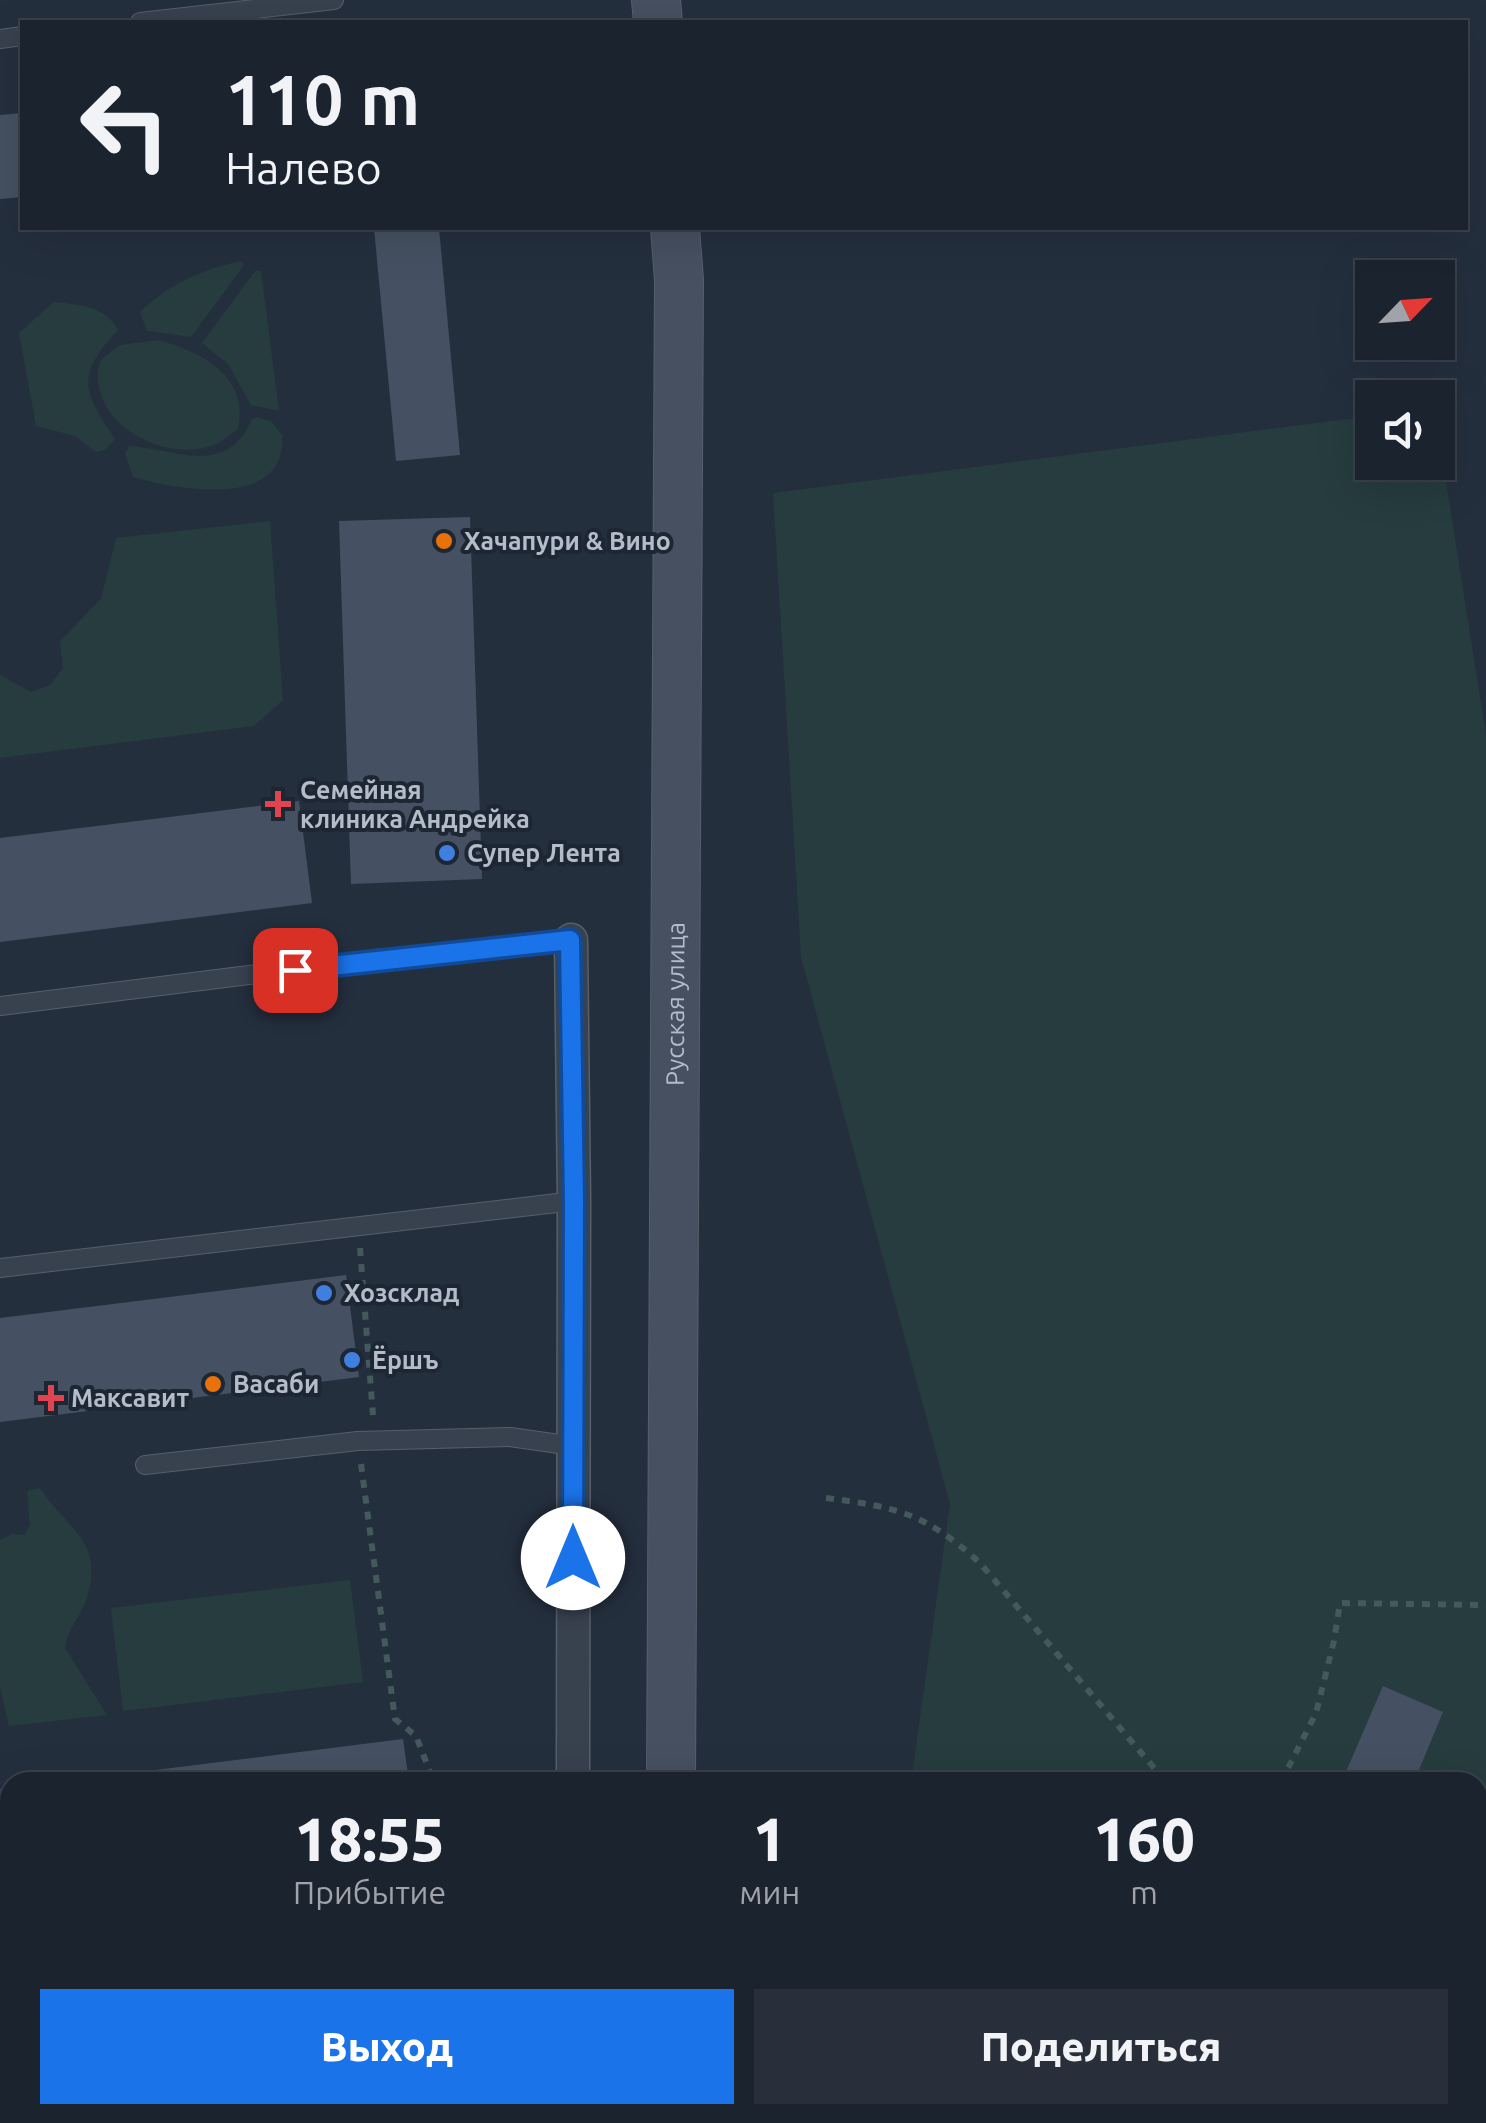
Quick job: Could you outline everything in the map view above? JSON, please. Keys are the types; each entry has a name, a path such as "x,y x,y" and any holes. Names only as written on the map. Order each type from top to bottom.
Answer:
{"street":[{"name":"Русская улица","path":"671,1772 679,280 675,230"},
{"path":"570,940 574,1201 573,1772"}],"lane":[{"path":"158,20 334,0"},
{"path":"0,1006 367,960 570,940"},
{"path":"0,1268 574,1201"},
{"path":"145,1465 367,1441 510,1437 573,1446"}],"path":[{"path":"362,1273 367,1441 395,1720 416,1736 430,1772"},
{"path":"826,1498 889,1506 946,1532 980,1563 1158,1772"},
{"path":"1286,1772 1316,1713 1340,1603 1486,1604"}],"green space":[{"path":"240,261 244,265 191,337 147,331 140,312 162,293 199,274"},
{"path":"255,271 261,271 279,411 251,405 228,364 202,343"},
{"path":"54,302 98,311 118,330 95,359 88,383 96,408 115,439 105,450 96,452 75,436 36,426 19,333"},
{"path":"159,340 206,359 229,381 240,410 238,429 222,441 191,450 149,442 130,432 104,401 98,382 100,361 120,345"},
{"path":"257,417 272,422 282,435 279,459 268,475 249,485 202,489 133,477 125,454 129,446 198,456 214,454 228,449"},
{"path":"1355,418 1355,480 1446,480 1486,735 1486,1772 912,1772 950,1504 801,957 773,493"},
{"path":"270,521 283,700 254,726 0,758 0,675 31,692 50,685 63,668 60,641 101,599 116,538"},
{"path":"40,1488 87,1548 91,1578 87,1597 65,1648 107,1715 9,1726 0,1687 0,1540 12,1534 24,1535 30,1525 27,1491"},
{"path":"350,1580 363,1682 123,1711 111,1608"}],"building":[{"path":"20,113 20,197 0,199 0,115"},
{"path":"374,230 439,230 460,455 396,461"},
{"path":"470,517 482,879 351,884 339,521"},
{"path":"299,801 312,903 0,942 0,838"},
{"path":"346,1275 359,1377 0,1422 0,1318"},
{"path":"1383,1686 1443,1712 1418,1772 1346,1772"},
{"path":"403,1739 408,1772 139,1772"}],"place":[{"name":"Хачапури & Вино","path":"444,541"},
{"name":"Семейная клиника Андрейка","path":"278,804"},
{"name":"Супер Лента","path":"447,853"},
{"name":"Хозсклад","path":"324,1293"},
{"name":"Ёршъ","path":"352,1360"},
{"name":"Васаби","path":"213,1384"},
{"name":"Максавит","path":"51,1398"}],"route":[{"path":"295,970 570,940 573,1558"}]}
